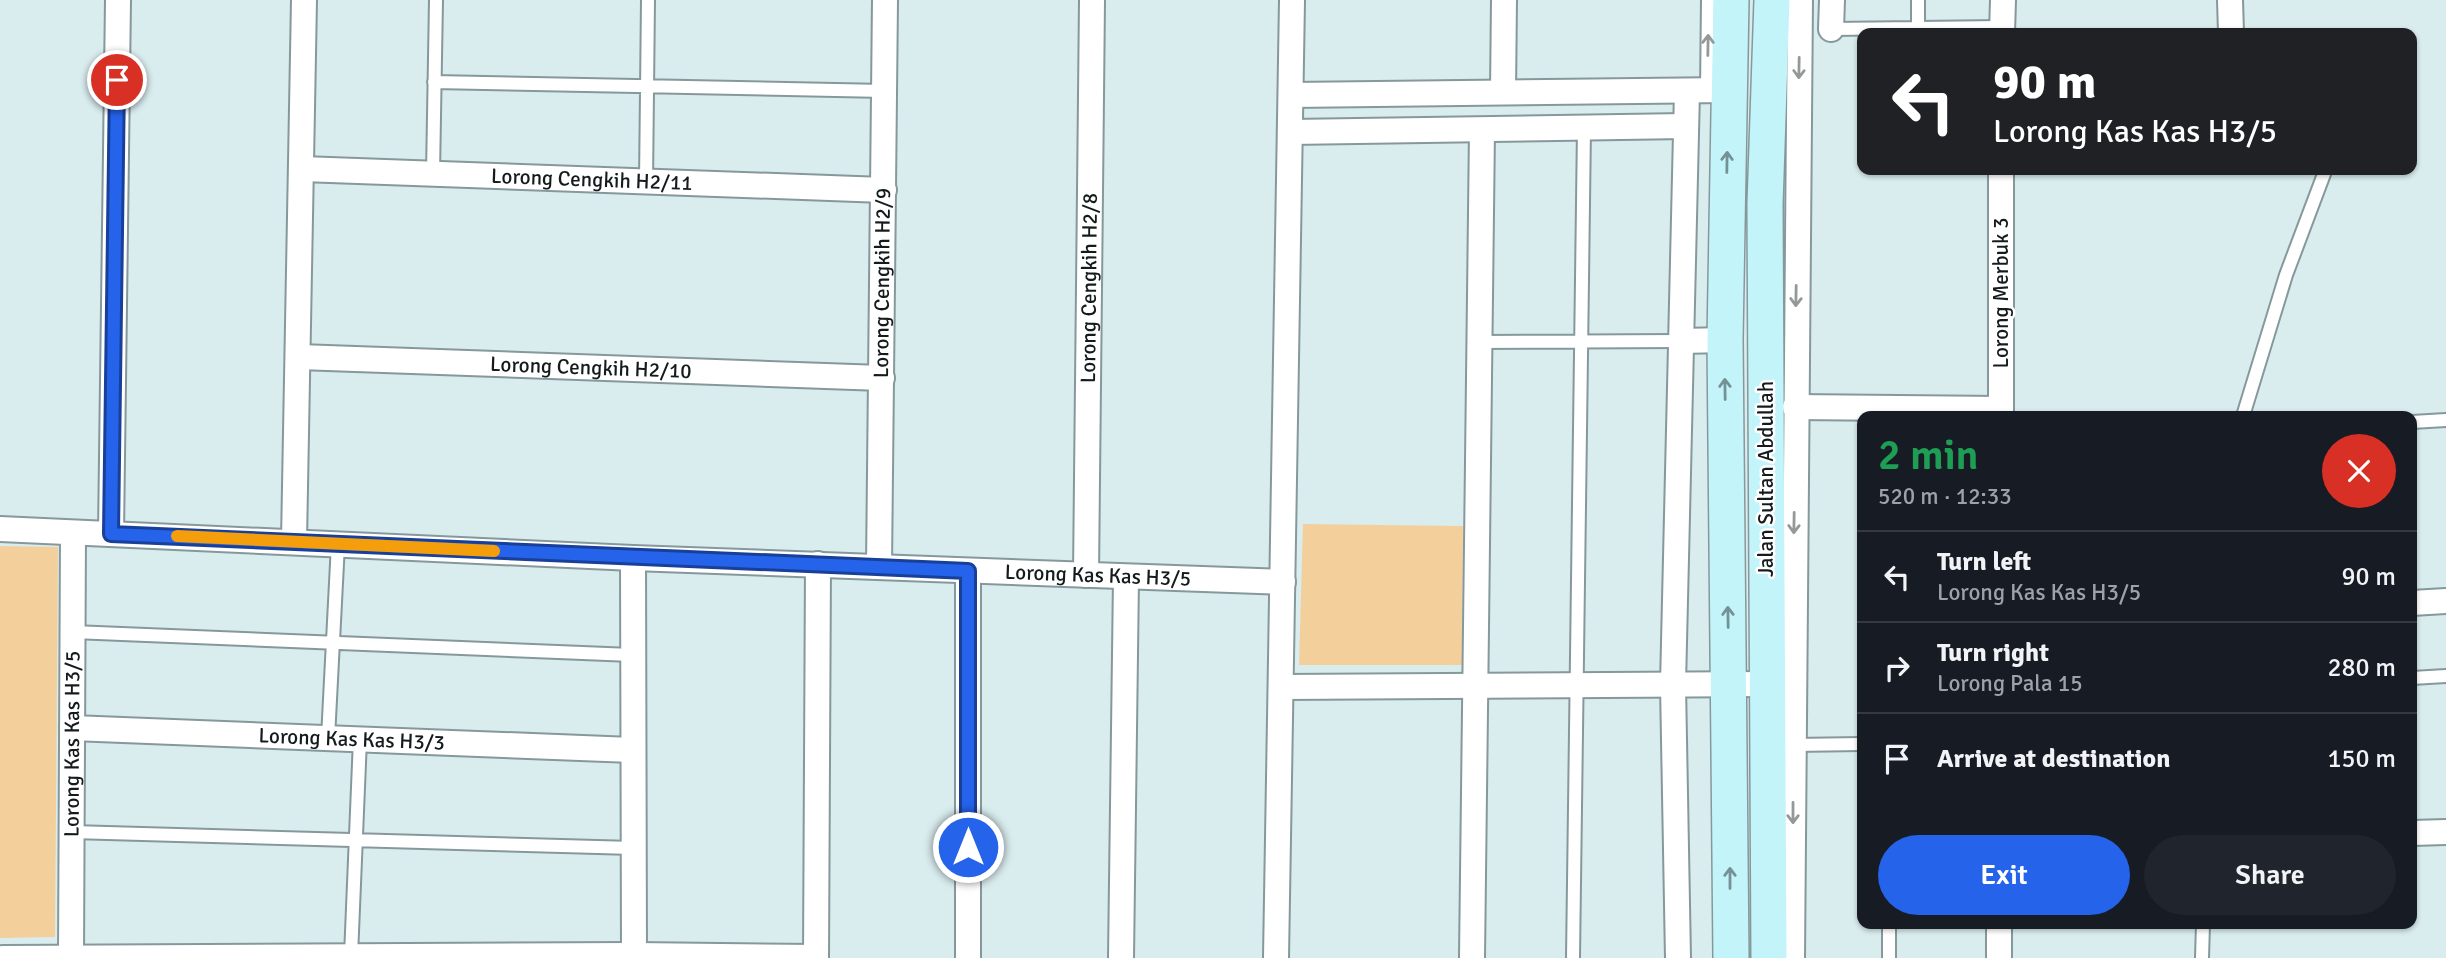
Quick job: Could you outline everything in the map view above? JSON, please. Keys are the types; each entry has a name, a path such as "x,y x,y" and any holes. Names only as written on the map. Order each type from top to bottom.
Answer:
{"main road":[{"name":"Jalan Sultan Abdullah","path":"1731,0 1707,90 1725,340 1731,958"},
{"name":"Jalan Sultan Abdullah","path":"1769,958 1765,204 1772,0"}],"street":[{"path":"111,534 118,0"},
{"path":"294,541 304,0"},
{"name":"Lorong Cengkih H2/9","path":"879,567 885,0"},
{"name":"Lorong Cengkih H2/8","path":"1086,575 1092,0"},
{"path":"1276,958 1292,0"},
{"path":"1503,92 1504,0"},
{"path":"1792,958 1800,0"},
{"path":"1831,29 1832,0"},
{"path":"2002,28 2003,0"},
{"path":"2230,0 2231,28"},
{"path":"1291,94 1707,90"},
{"path":"1678,958 1674,685 1686,126 1707,90"},
{"path":"1290,131 1686,126"},
{"path":"1472,958 1482,130"},
{"name":"Lorong Cengkih H2/11","path":"302,170 884,190"},
{"name":"Lorong Merbuk 3","path":"2001,175 2001,411"},
{"path":"1681,341 1725,340"},
{"name":"Lorong Cengkih H2/10","path":"299,357 882,378"},
{"path":"1795,407 1877,411"},
{"name":"Lorong Kas Kas H3/5","path":"0,528 633,558 1283,582"},
{"name":"Lorong Kas Kas H3/5","path":"56,957 72,832 73,533"},
{"path":"633,558 634,955"},
{"path":"3,958 634,955 816,958 818,564"},
{"path":"968,571 968,958"},
{"path":"1121,958 1126,578"},
{"path":"2417,603 2446,601"},
{"path":"1282,687 1768,684"},
{"name":"Lorong Kas Kas H3/3","path":"72,728 632,750"},
{"path":"2417,833 2446,832"},
{"path":"1999,929 1999,958"}],"lane":[{"path":"433,174 436,0"},
{"path":"646,182 648,0"},
{"path":"1707,90 1708,0"},
{"path":"1918,0 1918,28"},
{"path":"1831,29 1857,29"},
{"path":"434,82 885,91"},
{"path":"1573,958 1584,128"},
{"path":"2245,411 2286,275 2323,175"},
{"path":"1480,342 1681,341"},
{"path":"2417,422 2446,420"},
{"path":"328,738 338,544"},
{"path":"73,632 632,655"},
{"path":"2417,678 2446,676"},
{"path":"351,956 360,739"},
{"path":"1793,744 1857,744"},
{"path":"72,832 633,848"},
{"path":"1889,929 1889,958"},
{"path":"2202,958 2203,929"}],"shaded area":[{"path":"1303,524 1463,526 1462,665 1299,665"},
{"path":"0,546 58,547 55,937 0,938"}],"slow traffic":[{"path":"177,536 494,551"}],"route":[{"path":"117,80 111,534 968,571 968,847"}]}
